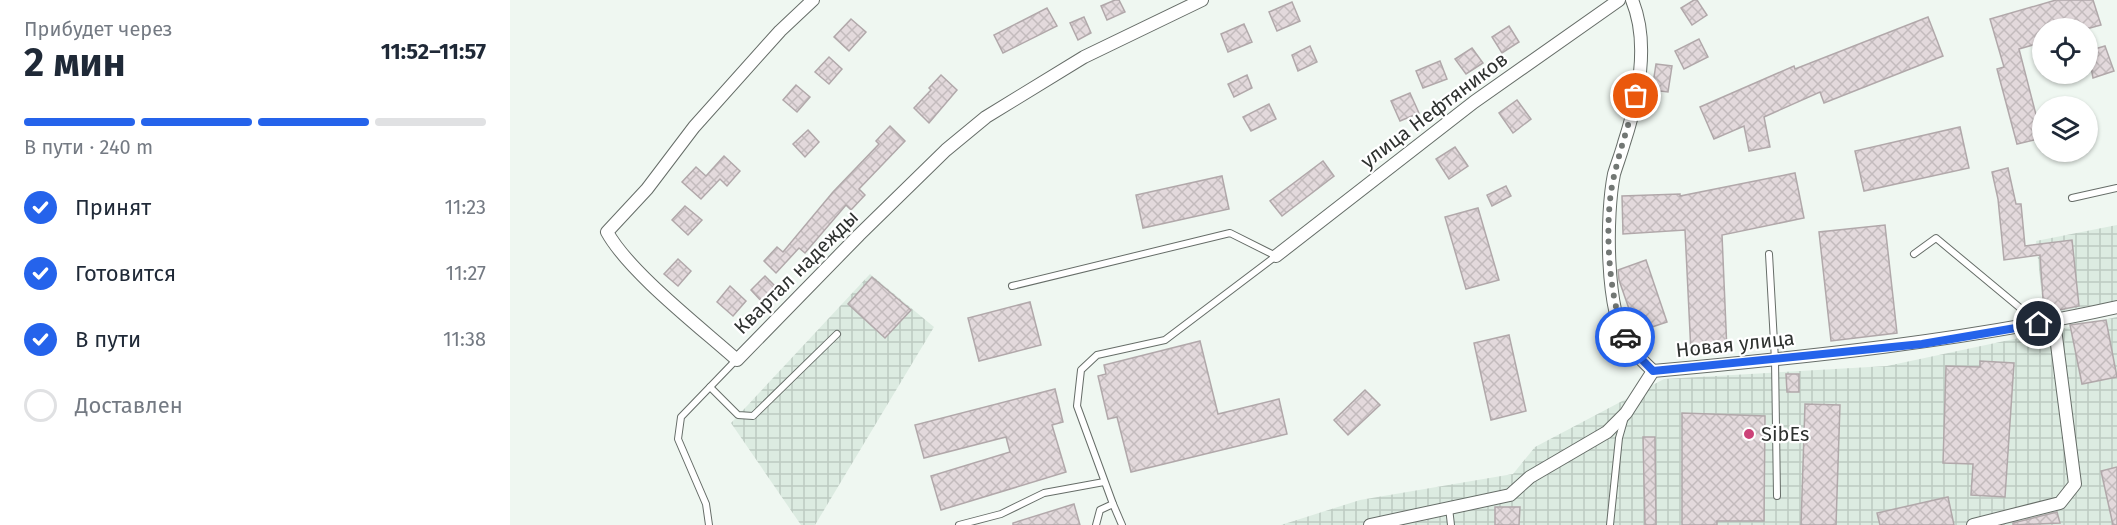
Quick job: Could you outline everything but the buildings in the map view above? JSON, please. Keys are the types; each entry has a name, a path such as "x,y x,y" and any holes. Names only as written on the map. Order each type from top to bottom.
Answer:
{"street":[{"name":"Квартал надежды","path":"813,0 780,30 710,110 647,189 607,232 615,246 645,277 736,360 946,150 986,117 1084,57 1202,0"},
{"name":"улица Нефтяников","path":"1276,256 1474,102 1619,0"},
{"path":"1632,0 1641,30 1636,96 1615,172 1611,196 1610,270 1617,318 1628,345 1653,371"},
{"name":"Новая улица","path":"1370,525 1510,495 1530,477 1606,432 1626,413 1653,371 1922,344 2039,324 2117,307"},
{"path":"1973,525 2060,503 2075,484 2054,321"}],"lane":[{"path":"2072,198 2117,188"},
{"path":"1012,286 1230,233 1276,256 1165,340 1097,355 1081,370 1077,406 1122,525"},
{"path":"1914,254 1936,238 2039,324"},
{"path":"1769,254 1775,360 1777,496"},
{"path":"710,387 738,415 753,416 837,334"},
{"path":"709,525 706,504 678,439 681,417 736,360"},
{"path":"1610,525 1619,438 1626,413"},
{"path":"959,525 1001,514 1044,492 1104,482"},
{"path":"1096,525 1100,510 1113,504"},
{"path":"1449,507 1452,525"}],"shaded area":[{"path":"2117,225 2117,301 2044,314 2036,241"},
{"path":"870,274 934,327 815,525 801,525 731,423"},
{"path":"2117,317 2117,525 1281,525 1360,500 1513,474 1535,447 1664,379 1887,366"}],"way so far":[{"path":"1625,337 1617,318 1610,270 1611,196 1615,172 1636,96"}],"place":[{"name":"SibEs","path":"1749,434"}],"route":[{"path":"1625,337 1628,345 1653,371 1922,344 2039,324"}]}
